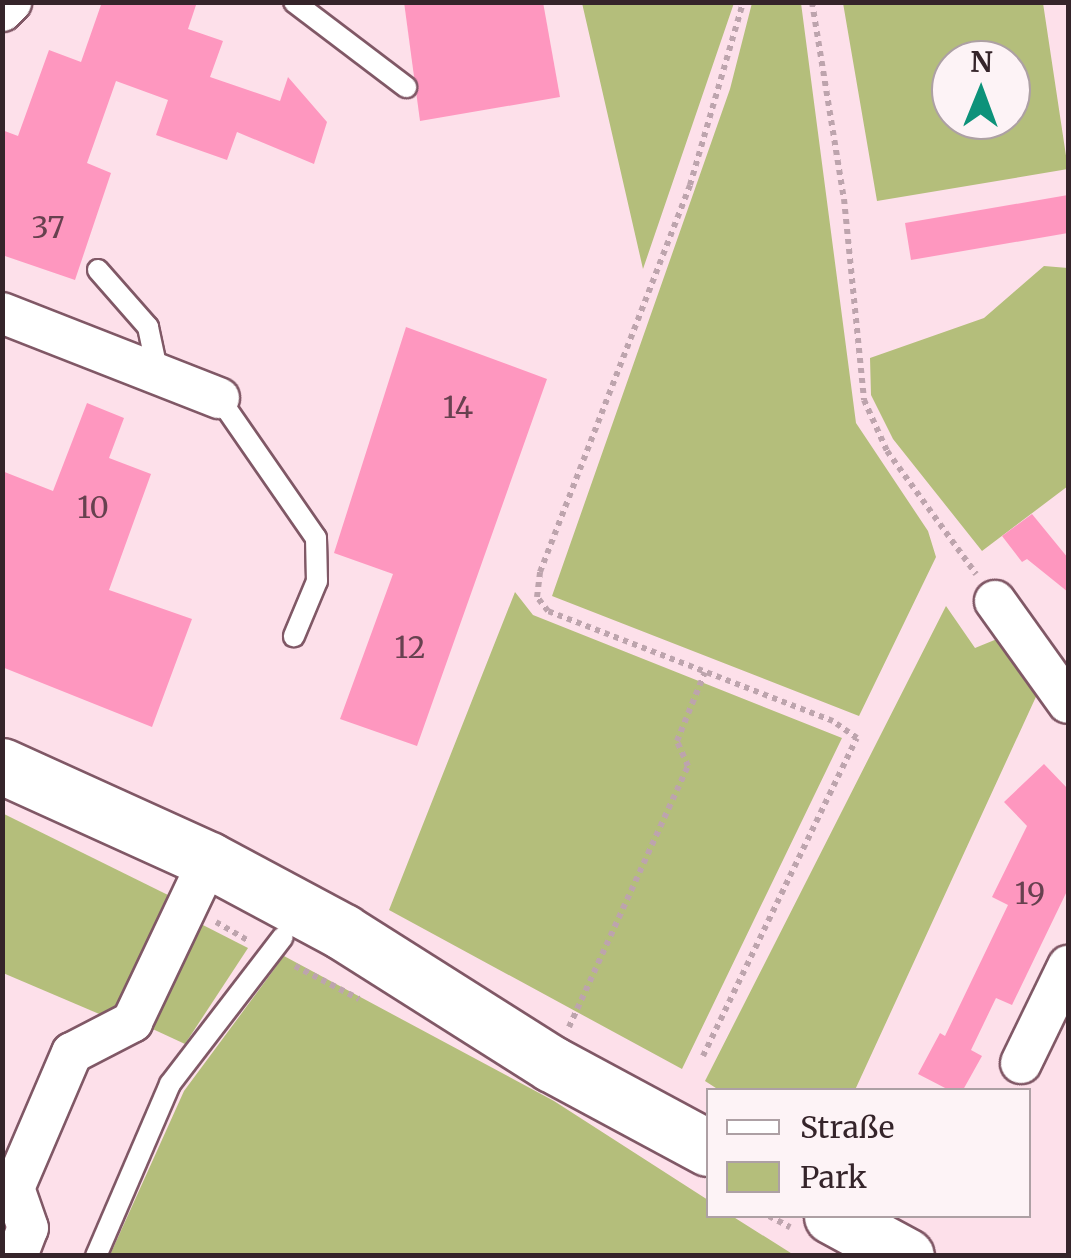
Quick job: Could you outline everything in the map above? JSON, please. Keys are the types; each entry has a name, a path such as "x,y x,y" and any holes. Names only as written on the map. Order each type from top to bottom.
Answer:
{"main road":[{"path":"2,766 202,875 283,937 552,1064 706,1147"},
{"path":"2,789 343,932 552,1064"},
{"path":"836,1218 906,1256"}],"street":[{"path":"2,10 11,2"},
{"path":"2,313 218,398"},
{"path":"995,601 1068,702"},
{"path":"16,1256 28,1228 14,1188 72,1052 132,1022 202,875"},
{"path":"1022,1063 1068,966"}],"lane":[{"path":"294,2 406,87"},
{"path":"98,270 148,327 158,374"},
{"path":"218,398 316,538 318,581 294,636"},
{"path":"96,1256 170,1084 283,937"}],"path":[{"path":"704,1056 857,738 849,728 548,612 537,597 540,572 690,185 743,2"},
{"path":"812,2 844,199 864,400 888,451 995,601"},
{"path":"552,1064 688,766 677,740 705,672"}],"green space":[{"path":"582,3 734,3 643,269 597,68"},
{"path":"752,3 801,3 856,423 928,531 936,557 859,716 552,596 730,89"},
{"path":"843,3 1043,3 1068,169 877,201"},
{"path":"1044,266 1068,268 1068,486 982,551 893,439 871,395 870,358 984,318"},
{"path":"515,592 533,615 842,738 682,1069 389,910"},
{"path":"946,606 975,648 997,639 1009,643 1040,688 856,1088 716,1088 705,1081"},
{"path":"2,813 168,895 111,1019 3,973"},
{"path":"199,923 248,948 185,1044 144,1025"},
{"path":"284,956 554,1101 706,1199 706,1218 735,1218 794,1255 110,1255 184,1091"}],"building":[{"path":"102,2 197,2 188,29 223,41 210,77 280,101 288,77 327,122 314,164 237,132 227,160 156,135 168,100 116,81 87,163 111,173 75,280 2,255 2,130 18,136 49,50 81,62"},
{"path":"404,2 543,2 560,97 420,121"},
{"path":"1068,195 1068,233 911,260 905,223"},
{"path":"406,327 547,379 417,746 340,719 393,574 334,553"},
{"path":"87,403 124,418 109,458 151,474 109,590 192,619 152,727 2,667 2,471 53,491"},
{"path":"1032,514 1068,558 1068,592 1027,559 1022,562 1002,536"},
{"path":"1044,764 1068,789 1068,889 1012,1005 996,998 971,1050 982,1056 964,1088 945,1088 918,1074 940,1033 945,1036 1008,905 992,897 1027,826 1004,802"}]}
